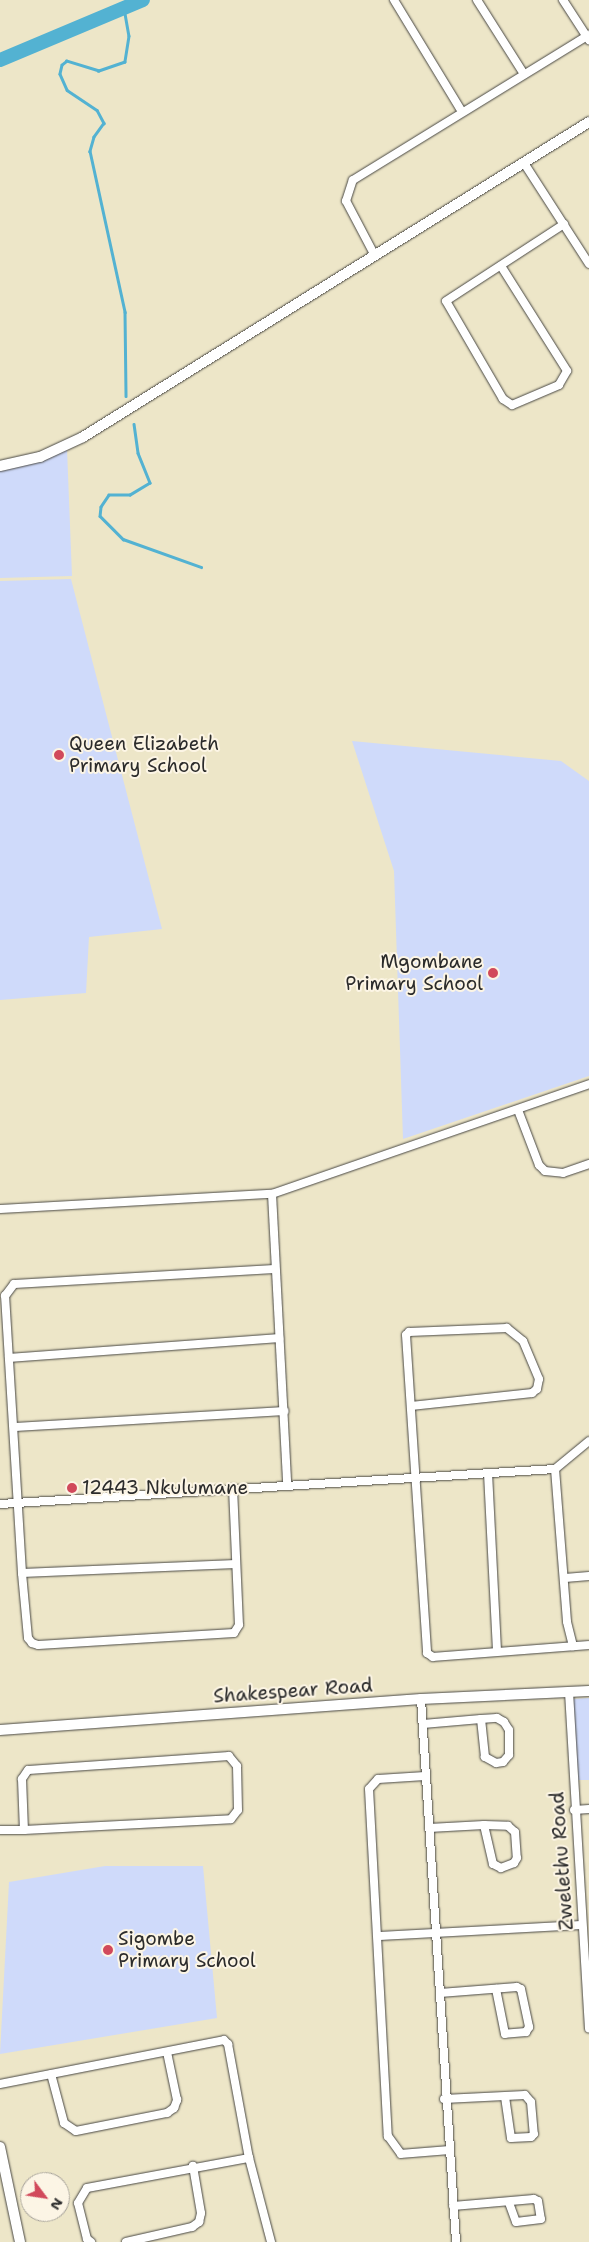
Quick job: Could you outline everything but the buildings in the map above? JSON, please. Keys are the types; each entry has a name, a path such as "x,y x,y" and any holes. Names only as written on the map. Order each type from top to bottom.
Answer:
{"street":[{"path":"394,0 462,112"},
{"path":"477,0 524,74"},
{"path":"374,254 346,201 349,186 386,157 588,37 562,0"},
{"path":"0,466 40,457 84,436 220,354 374,254 589,122"},
{"path":"524,162 589,264"},
{"path":"501,266 567,371 559,386 512,405 503,399 446,302 564,224"},
{"path":"0,1209 272,1194 589,1084"},
{"path":"518,1110 540,1165 545,1171 563,1173 589,1164"},
{"path":"272,1194 279,1338 285,1412 287,1485"},
{"path":"233,1488 239,1624 234,1632 38,1645 28,1638 22,1573 15,1427 8,1358 5,1296 14,1284 275,1269"},
{"path":"411,1406 532,1393 537,1390 539,1379 523,1341 507,1328 409,1332 406,1337 425,1650 433,1657 589,1645"},
{"path":"8,1358 279,1338"},
{"path":"15,1427 285,1412"},
{"path":"0,1504 555,1469 589,1441"},
{"path":"555,1469 567,1622 573,1646"},
{"path":"488,1473 497,1651"},
{"path":"22,1573 236,1564"},
{"path":"565,1578 589,1576"},
{"name":"Shakespear Road","path":"0,1730 421,1699 589,1691"},
{"name":"Zwelethu Road","path":"569,1692 574,1810 589,2028"},
{"path":"421,1699 434,1932 440,1993 444,2100 456,2242"},
{"path":"423,1724 481,1719 497,1718 509,1730 508,1756 503,1762 496,1763 485,1757 481,1719"},
{"path":"0,1830 24,1830 230,1819 238,1810 237,1766 230,1756 28,1770 22,1779 24,1830"},
{"path":"425,1776 378,1779 369,1789 390,2140 398,2152 407,2156 449,2150"},
{"path":"574,1810 589,1809"},
{"path":"429,1828 484,1825 508,1826 515,1832 517,1858 514,1863 501,1868 493,1864 484,1825"},
{"path":"379,1936 582,1926"},
{"path":"440,1993 517,1988 523,1991 529,2027 526,2032 505,2034 496,1990"},
{"path":"0,2084 167,2052 220,2039 228,2044 249,2158 271,2242"},
{"path":"51,2074 64,2123 76,2130 94,2127 167,2113 174,2108 177,2100 167,2052"},
{"path":"444,2100 525,2095 530,2099 534,2134 531,2137 511,2138 505,2097"},
{"path":"0,2147 20,2242"},
{"path":"91,2242 87,2239 78,2203 87,2188 193,2166 249,2158"},
{"path":"126,2242 192,2227 199,2222 201,2213 193,2166"},
{"path":"453,2206 509,2203"}],"shaded area":[{"path":"67,449 72,576 0,578 0,470"},
{"name":"Queen Elizabeth Primary School","path":"71,579 162,929 89,937 86,993 0,1000 0,581"},
{"name":"Mgombane Primary School","path":"352,741 561,761 589,781 589,1076 403,1139 394,871"},
{"path":"589,1698 589,1780 578,1780 573,1699"},
{"name":"Sigombe Primary School","path":"105,1866 203,1866 217,2018 0,2054 9,1882"}],"waterway":[{"path":"0,60 143,0"},
{"path":"124,8 129,36 125,62 99,71 67,61 62,65 60,74 67,90 97,110 104,123 94,137 90,151 125,312 126,396"},
{"path":"134,424 138,453 150,483 130,495 109,495 101,507 100,516 123,539 201,567"}],"place":[{"name":"Queen Elizabeth Primary School","path":"59,755"},
{"name":"Mgombane Primary School","path":"493,973"},
{"name":"12443 Nkulumane","path":"72,1488"},
{"name":"Sigombe Primary School","path":"108,1950"}]}
